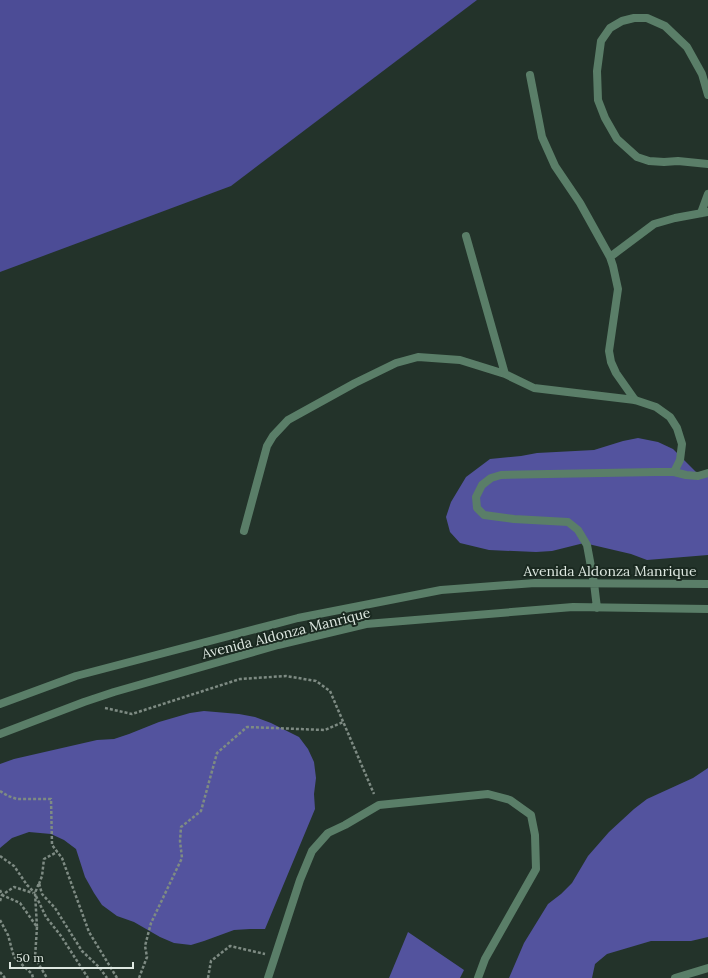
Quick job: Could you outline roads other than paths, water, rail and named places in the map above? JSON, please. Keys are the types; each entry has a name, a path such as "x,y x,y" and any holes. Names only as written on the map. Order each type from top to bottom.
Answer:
{"street":[{"path":"708,95 702,74 686,46 665,26 647,18 634,18 622,21 610,28 601,41 597,71 598,100 605,118 617,139 637,158 664,162 678,161 708,164"},
{"path":"530,75 542,137 555,166 580,203 610,256 618,289 609,351 610,362 635,400"},
{"path":"610,256 654,224 704,212 708,194"},
{"path":"466,236 505,374"},
{"path":"244,531 267,446 273,436 288,420 355,383 396,363 418,357 460,360 505,374 534,388 635,400 656,408 670,417 677,428 682,444 680,460 674,472"},
{"path":"597,608 587,546 578,530 568,522 514,519 484,515 477,508 476,497 482,485 491,478 501,475 674,472 698,476 708,473"},
{"name":"Avenida Aldonza Manrique","path":"0,704 76,676 298,618 441,590 536,583 708,584"},
{"name":"Avenida Aldonza Manrique","path":"0,734 114,692 278,645 366,624 573,607 708,609"},
{"path":"268,978 300,880 312,851 328,833 379,805 488,794 510,800 530,815 535,835 536,869 485,959 478,978"},
{"path":"675,978 708,968"}]}
